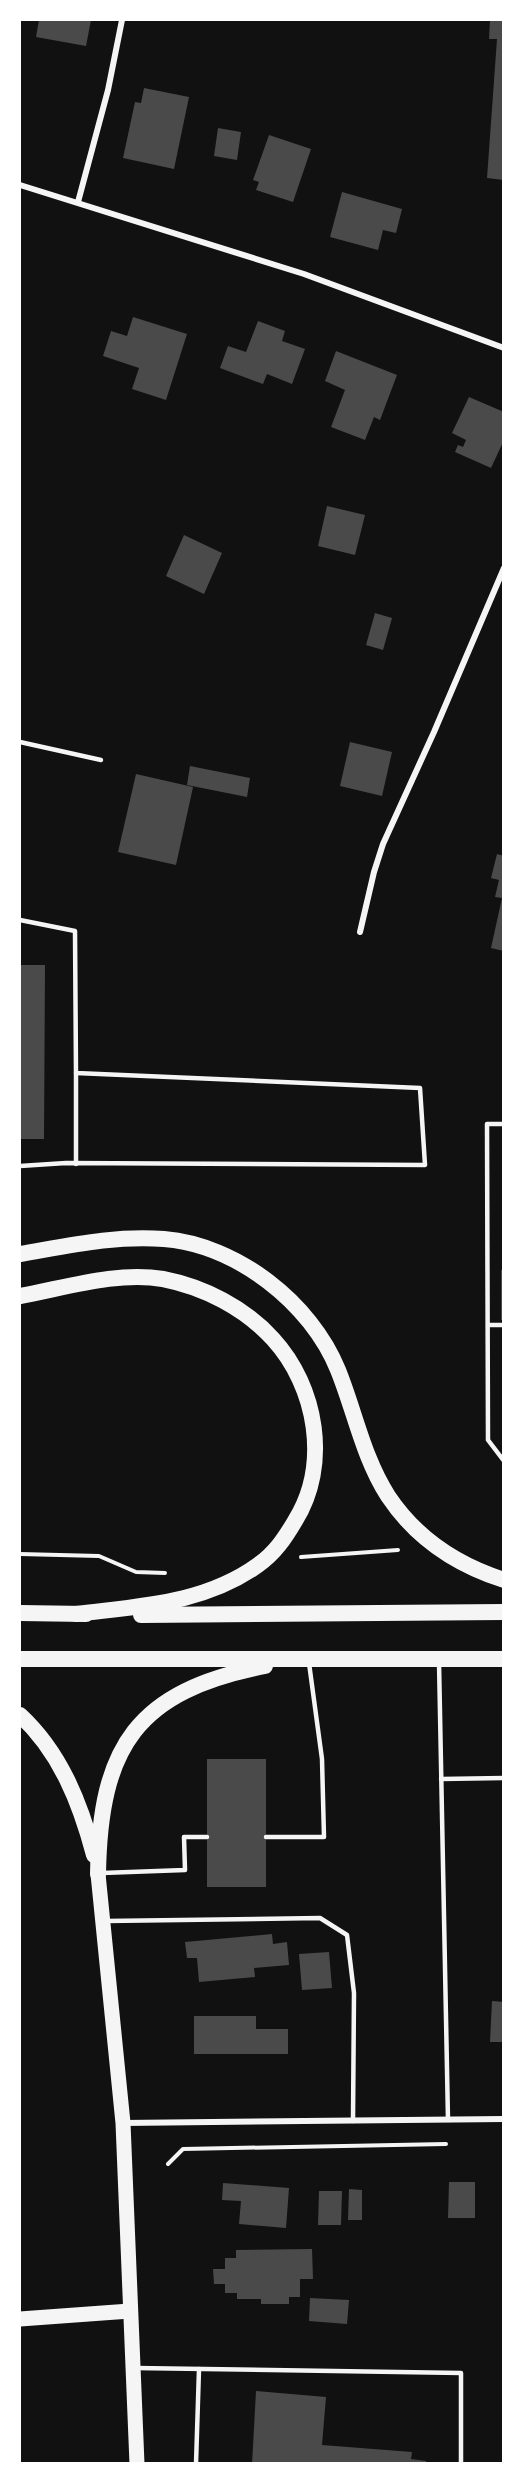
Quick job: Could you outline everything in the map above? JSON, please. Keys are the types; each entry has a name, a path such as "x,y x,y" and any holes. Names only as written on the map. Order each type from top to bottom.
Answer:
{"highway":[{"path":"20,1254 97,1241 134,1238 166,1239 198,1246 255,1272 282,1292 305,1315 325,1342 338,1370 369,1459 389,1497 421,1533 452,1559 479,1572 504,1580"},
{"path":"20,1296 102,1281 135,1278 161,1279 210,1294 242,1312 274,1340 290,1363 301,1385 312,1419 315,1461 308,1495 302,1511 279,1547 259,1565 234,1581 197,1595 170,1602 76,1614"},
{"path":"20,1613 504,1612"},
{"path":"20,1659 504,1659"},
{"path":"98,1874 100,1829 108,1789 131,1734 142,1721 168,1700 208,1681 262,1667 309,1660"},
{"path":"20,1715 42,1737 58,1760 89,1836 98,1874"}],"main road":[{"path":"98,1874 123,2123 137,2463"},
{"path":"20,2319 129,2311"}],"street":[{"path":"78,202 108,90 122,20"},
{"path":"20,185 304,274 504,348"},
{"path":"360,932 383,844 504,568"},
{"path":"123,2123 504,2119"}],"lane":[{"path":"20,742 101,760"},
{"path":"20,920 75,931 76,1164"},
{"path":"20,1166 66,1163 425,1165 420,1088 76,1073"},
{"path":"504,1124 487,1124 488,1440 504,1461"},
{"path":"488,1325 504,1324"},
{"path":"266,1837 324,1837 322,1759 309,1660"},
{"path":"439,1660 448,2120"},
{"path":"441,1779 504,1778"},
{"path":"98,1874 185,1870 184,1837 207,1837"},
{"path":"103,1921 320,1918 347,1935 354,1993 353,2121"},
{"path":"132,2368 461,2373 461,2463"},
{"path":"196,2463 199,2369"}],"path":[{"path":"168,2164 183,2149 456,2144"}],"building":[{"path":"39,20 91,20 86,46 36,37"},
{"path":"490,20 504,20 504,180 487,178 497,39 489,39"},
{"path":"144,88 189,97 174,169 123,158 135,102 141,103"},
{"path":"218,128 241,132 237,160 214,156"},
{"path":"269,135 311,149 293,202 256,190 259,182 253,180"},
{"path":"342,192 402,209 396,233 383,230 378,250 330,237"},
{"path":"133,317 187,334 166,400 132,389 139,368 103,356 111,331 127,336"},
{"path":"258,321 285,331 282,341 305,349 292,384 267,374 263,384 220,368 228,346 246,352"},
{"path":"336,351 397,375 380,420 374,417 365,440 331,427 345,390 325,381"},
{"path":"469,397 504,412 504,440 491,468 455,452 458,445 463,447 466,440 452,433"},
{"path":"327,506 365,515 355,555 318,546"},
{"path":"184,535 222,553 204,594 166,576"},
{"path":"375,613 392,618 383,650 366,645"},
{"path":"350,742 392,752 382,796 340,786"},
{"path":"190,766 250,778 247,797 187,785"},
{"path":"136,774 193,787 176,865 118,852"},
{"path":"497,854 504,856 504,951 491,948 502,898 495,897 499,880 491,878"},
{"path":"20,965 45,965 44,1139 20,1139"},
{"path":"501,1270 504,1270 504,1320 501,1320"},
{"path":"207,1759 266,1759 266,1887 207,1887"},
{"path":"272,1934 273,1944 287,1942 289,1965 254,1968 255,1977 199,1982 197,1958 187,1958 185,1942"},
{"path":"329,1952 332,1988 302,1990 299,1954"},
{"path":"492,2001 504,2002 504,2042 490,2042"},
{"path":"194,2016 256,2016 256,2029 288,2029 288,2054 194,2054"},
{"path":"449,2182 475,2182 475,2218 448,2218"},
{"path":"223,2183 289,2188 286,2228 239,2224 241,2201 222,2200"},
{"path":"349,2189 362,2190 362,2220 348,2220"},
{"path":"319,2191 342,2191 341,2225 318,2225"},
{"path":"312,2249 313,2279 300,2279 300,2297 289,2297 289,2304 261,2304 261,2299 237,2299 237,2293 225,2293 225,2284 214,2284 213,2269 225,2269 225,2258 236,2258 236,2250"},
{"path":"310,2298 349,2300 347,2324 309,2321"},
{"path":"256,2391 326,2397 322,2445 412,2452 411,2459 426,2461 426,2464 252,2464"}]}
